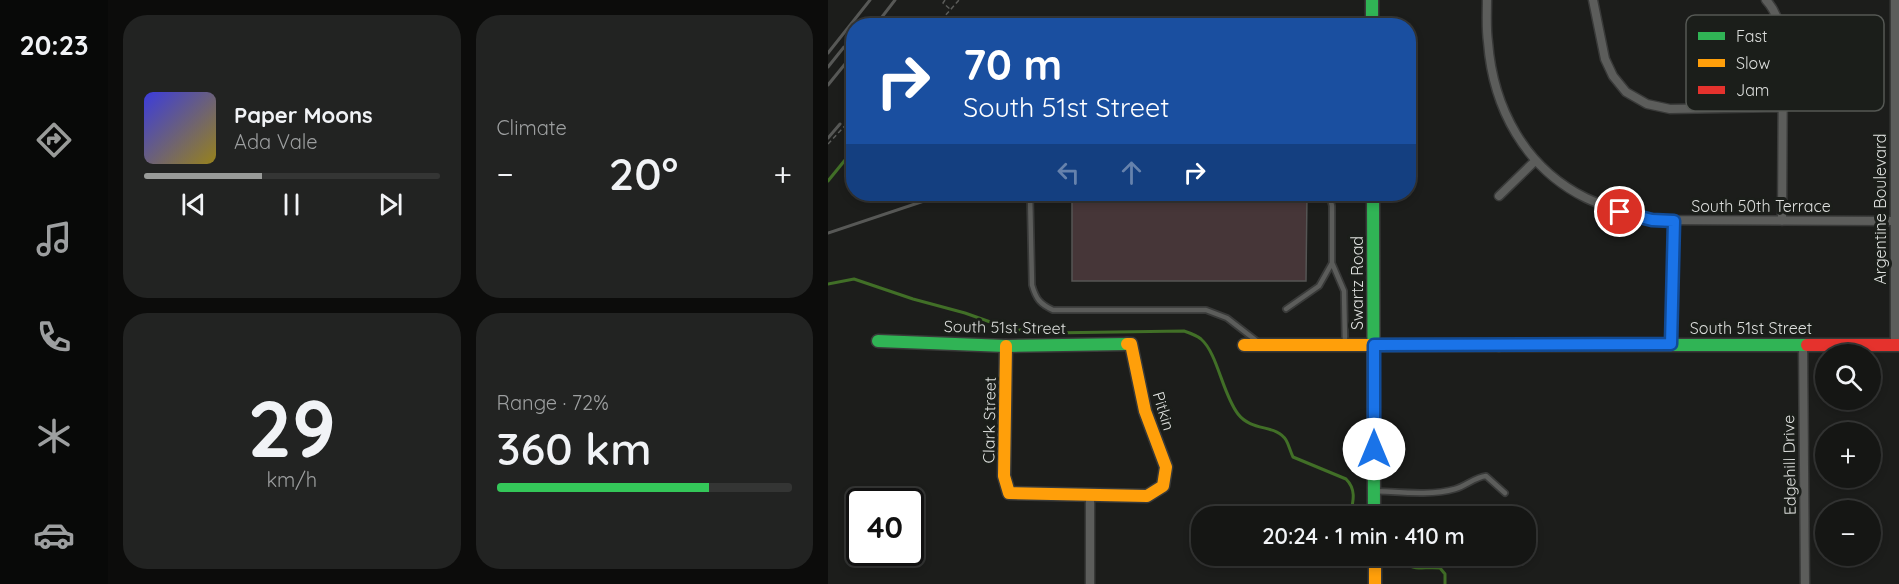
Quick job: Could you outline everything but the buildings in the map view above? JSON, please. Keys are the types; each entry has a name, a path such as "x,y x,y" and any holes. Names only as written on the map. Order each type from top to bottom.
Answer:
{"street":[{"path":"1372,0 1372,18"},
{"name":"South 50th Terrace","path":"1487,0 1488,42 1497,93 1506,117 1517,138 1535,161 1557,181 1586,198 1620,212 1652,220 1895,221"},
{"path":"1593,0 1605,58 1613,76 1626,92 1647,105 1670,109 1686,109"},
{"path":"1766,0 1775,9 1776,15"},
{"name":"Argentine Boulevard","path":"1895,0 1897,345"},
{"path":"1782,111 1782,221"},
{"path":"1499,196 1535,161"},
{"name":"Swartz Road","path":"1373,201 1374,506"},
{"path":"1671,344 1674,221"},
{"name":"South 51st Street","path":"878,340 1006,346 1131,344"},
{"name":"Pitkin","path":"1090,495 1147,496 1163,486 1166,467 1145,411 1131,344"},
{"name":"South 51st Street","path":"1244,345 1897,345"},
{"name":"Edgehill Drive","path":"1803,345 1805,584"},
{"name":"Clark Street","path":"1006,346 1004,476 1009,493 1090,495"},
{"path":"1090,495 1090,584"},
{"path":"1375,566 1375,584"}],"lane":[{"path":"1030,201 1032,285 1035,296 1041,304 1053,310 1206,310 1227,318 1263,346"},
{"path":"1331,201 1332,263 1344,291 1345,345"},
{"path":"1286,309 1319,286 1332,263"},
{"path":"1374,491 1407,492 1454,489 1480,476 1486,476 1505,493"}],"path":[{"path":"945,0 943,3 950,9"},
{"path":"943,18 959,0"},
{"path":"828,144 846,125"}],"waterway":[{"path":"828,181 846,159"},
{"path":"828,284 854,279 1010,329 1048,333 1184,331 1193,334 1201,339 1212,354 1228,396 1238,414 1250,423 1282,435 1293,457 1346,479 1352,487 1352,506"},
{"path":"1410,566 1440,568 1445,574 1445,584"}],"railway":[{"path":"856,18 870,0"},
{"path":"881,18 895,0"},
{"path":"828,53 846,30"},
{"path":"828,67 844,47"},
{"path":"828,85 846,63"},
{"path":"828,138 840,124"},
{"path":"828,233 924,201"}],"traffic: fast":[{"path":"1372,0 1372,18"},
{"path":"1373,201 1374,506"},
{"path":"878,341 1006,346 1127,344"},
{"path":"1499,345 1807,345"}],"traffic: slow":[{"path":"1006,346 1004,476 1009,493 1147,496 1163,486 1166,467 1145,411 1131,344 1127,344"},
{"path":"1244,345 1499,345"},
{"path":"1375,566 1375,584"}],"traffic: jam":[{"path":"1807,345 1899,345"}],"route":[{"path":"1374,449 1374,345 1671,344 1674,221 1652,220 1620,212"}]}
